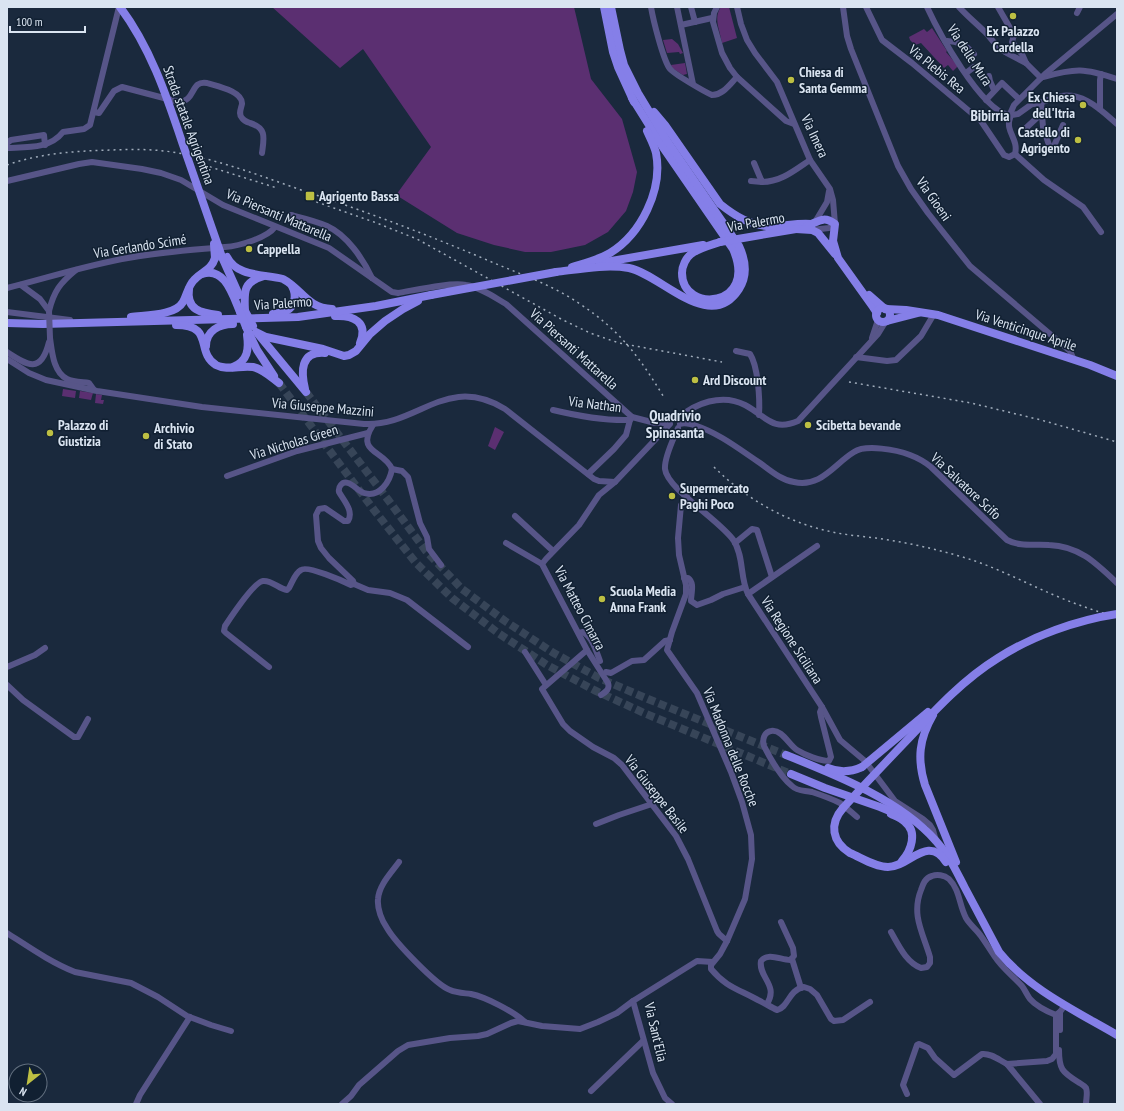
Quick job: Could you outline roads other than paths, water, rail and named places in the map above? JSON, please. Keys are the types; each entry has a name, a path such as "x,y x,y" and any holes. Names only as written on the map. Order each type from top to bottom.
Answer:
{"main road":[{"name":"Strada statale Agrigentina","path":"119,7 129,20 151,58 166,94 205,208"},
{"path":"604,7 616,62 662,146 733,249 737,258 739,272 738,278 728,293 712,300 699,298 690,291 683,280 682,274 684,264 687,258 694,252 720,242"},
{"path":"556,272 598,259 610,253 632,234 649,207 655,186 657,175 656,153 624,65 615,32 611,7"},
{"path":"635,96 665,125 720,204 731,213 744,220 764,226 813,225 824,219 830,220 835,224"},
{"path":"556,272 601,268 629,268 652,277 691,301 706,306 718,305 730,299 736,293 744,280 746,270 745,262 739,246 635,96"},
{"path":"7,327 185,325 194,328 201,335 206,351 214,364 230,368 254,368 265,373 279,383 257,350 248,321 221,257 205,208"},
{"path":"205,208 215,246 221,257 229,261 237,269 283,279 289,282 309,302 322,308 361,308"},
{"name":"Via Imera","path":"835,224 833,241 838,258 877,314"},
{"path":"813,225 838,258"},
{"name":"Via Palermo","path":"720,242 796,226"},
{"path":"556,272 720,242"},
{"path":"97,322 177,310 193,281 221,257"},
{"name":"Via Palermo","path":"7,323 43,324 97,322 248,321 298,317 376,306 556,272"},
{"path":"199,275 211,273 217,274 224,279 248,321 306,392 302,371 306,360 310,356 320,352 338,354"},
{"path":"230,368 240,364 247,354 248,321 244,293 251,281 265,276"},
{"name":"Via Imera","path":"854,280 886,309"},
{"path":"189,289 191,303 201,312 248,321 285,312 289,309 294,301 295,294 289,282"},
{"path":"248,321 266,336 323,349 344,356 356,351 370,334 385,321 403,309 431,295"},
{"path":"886,309 890,314 889,318 886,321 880,321 877,314 879,310 886,309"},
{"name":"Via Venticinque Aprile","path":"886,309 934,314 1074,360 1117,376"},
{"name":"Via Venticinque Aprile","path":"886,321 914,314 925,313"},
{"path":"298,317 342,316 353,318 361,326 363,336 359,348"},
{"path":"206,351 208,337 217,327 228,324 258,323 277,318"},
{"path":"962,882 954,874 944,859 937,853 928,851 918,853 906,862 890,867 876,865 850,853 842,847 837,839 834,830 837,815 940,705 968,679 998,658 1026,642 1057,629 1117,614"},
{"path":"797,759 813,762 835,771 848,771 862,767 948,697"},
{"path":"940,705 926,727 920,754 920,763 925,785 961,872 962,882"},
{"path":"786,755 858,786 910,817 936,841 950,860 999,952 1009,964 1036,988 1117,1034"},
{"path":"791,774 908,819 930,835"},
{"path":"880,807 906,822 912,833 912,844 910,849 907,855 897,866"}],"street":[{"path":"7,148 45,145 58,138 63,132 86,128 91,122 119,7"},
{"path":"651,7 659,39 669,67 673,72 710,94 715,95 722,92 738,76"},
{"path":"677,7 693,84"},
{"path":"691,7 695,22"},
{"path":"717,7 712,18 717,40 730,68 786,121 794,124"},
{"name":"Via Imera","path":"737,7 747,40 782,90 794,124 810,160 830,190 833,200 835,224"},
{"name":"Via Gioeni","path":"843,7 847,36 851,49 898,166 911,189 970,266 1070,351 1074,360"},
{"name":"Via Plebis Rea","path":"866,7 878,34 887,44 981,121 1004,155 1009,157 1015,154"},
{"name":"Via delle Mura","path":"927,7 945,41 986,100 999,110 1012,114"},
{"path":"959,7 970,20 985,32 998,48 1026,63 1041,78"},
{"path":"998,7 1013,32 1014,35 1012,42 1022,54 1026,63"},
{"path":"1077,13 1080,7"},
{"path":"1101,232 1083,207 1044,180 1015,154 1015,143 1008,123 1019,99 1041,78 1117,14"},
{"path":"681,25 712,18"},
{"path":"945,41 952,41 968,48 974,54"},
{"path":"966,73 974,67"},
{"path":"1041,78 1066,71 1078,70 1101,74 1117,79"},
{"path":"1100,109 1101,74"},
{"path":"989,76 994,90"},
{"path":"94,112 99,113 114,91 122,87 176,102 182,102 190,98 196,85 200,83 207,83 240,96 242,102 240,111 242,118 245,121 260,127 263,132 262,153"},
{"path":"986,100 1002,83 1019,99"},
{"path":"1012,114 1032,104 1037,105 1041,102 1066,95 1091,102 1117,124"},
{"path":"1041,102 1043,127 1050,148 1054,146 1063,125"},
{"path":"1026,128 1041,114"},
{"path":"7,143 11,140 44,135 45,145"},
{"path":"751,182 778,180 810,160"},
{"name":"Via Piersanti Mattarella","path":"7,181 92,162 142,169 182,180 222,205 330,248 395,293 457,285 467,285 482,291 506,304 631,418 658,423 674,423"},
{"path":"754,164 762,182"},
{"path":"813,225 827,202 830,190"},
{"path":"291,215 317,222 334,230 366,264 373,279"},
{"name":"Via Gerlando Scimé","path":"7,288 77,269 128,258 170,252 230,247 262,237 272,231 275,227"},
{"path":"77,269 59,286 54,293 49,312 50,338 54,361 61,374 70,380 89,383 94,390"},
{"path":"21,285 40,298 49,312"},
{"path":"7,312 25,313 52,319 97,322"},
{"path":"870,341 875,328 877,314"},
{"path":"856,357 887,362 896,360 921,336 934,314"},
{"path":"615,482 663,431 674,423 680,412 701,404 713,401 733,401 747,406 770,423 784,425 798,421 878,334 886,321"},
{"path":"7,352 27,364 35,364 44,356 50,338"},
{"path":"736,351 750,354 754,360 760,403 759,415"},
{"name":"Via Giuseppe Mazzini","path":"7,359 30,373 46,380 94,390 202,407 373,425 394,420 436,402 450,398 461,397 489,401 505,409 599,482 615,482"},
{"path":"690,409 687,417 691,424"},
{"name":"Via Nathan","path":"552,410 579,416 616,420 631,418"},
{"path":"588,474 626,435 631,418"},
{"name":"Via Salvatore Scifo","path":"674,423 691,424 718,435 779,476 796,483 814,482 854,452 862,449 877,448 900,452 922,460 931,467 1007,540 1019,544 1064,546 1073,549 1082,553 1117,583"},
{"name":"Via Regione Siciliana","path":"674,423 674,436 665,470 670,480 724,529 735,543 748,594 822,707 840,740 865,761 895,801 930,825 936,841"},
{"path":"354,584 353,581 321,548 318,541 316,513 319,509 325,508 344,521 348,521 350,518 348,508 338,489 340,485 348,483 365,494 379,491 388,483 392,469 390,463 372,451 367,441 368,433 373,425"},
{"name":"Via Nicholas Green","path":"227,476 297,451 368,433"},
{"path":"392,469 402,471 408,477 420,523 427,537 429,549 441,566"},
{"name":"Via Matteo Cimarra","path":"601,695 606,692 609,686 608,683 587,650 542,564 579,525 599,495 615,482"},
{"name":"Via Madonna delle Rocche","path":"687,497 681,505 678,538 679,555 687,589 686,598 667,650 697,693 733,778 742,802 751,835 752,859 748,887 743,905 727,941 720,954 713,962"},
{"path":"515,516 554,551"},
{"path":"735,543 754,528 757,530 772,577"},
{"path":"506,543 542,564"},
{"path":"748,594 817,546"},
{"path":"269,667 226,633 224,629 239,604 257,584 265,581 287,590 299,571 304,569 326,574 351,585 354,584 368,590 390,594 407,600 468,647"},
{"path":"684,578 691,580 691,601 697,605 745,587"},
{"path":"579,633 583,632 587,634 594,645 603,666 611,673 632,661 644,660 665,641 670,640"},
{"path":"7,667 35,655 45,648"},
{"path":"546,685 587,650"},
{"name":"Via Giuseppe Basile","path":"525,652 546,685 542,689 562,724 581,740 614,758 622,765 680,842 717,931 727,941"},
{"path":"7,685 23,700 74,737 78,737 88,719"},
{"path":"822,707 820,712 832,757 829,761 796,750 781,734 776,732 771,731 766,733 763,738 763,743 774,763 792,786 801,791 810,792 841,804 857,817"},
{"path":"596,824 652,804"},
{"path":"399,862 383,884 378,896 379,910 388,930 423,968 445,988 455,992 473,994 512,1011 525,1022"},
{"path":"891,932 910,961 921,968 927,967 930,963 930,957 918,920 916,911 917,902 923,884 928,878 937,875 946,878 954,886 958,894 966,919 980,934 995,958 1008,974 1022,986 1034,1002 1042,1009 1058,1014"},
{"path":"781,922 793,948 794,956 792,959 800,988"},
{"path":"7,933 38,953 68,969 75,972 131,983 158,997 190,1017 211,1025 231,1030"},
{"path":"767,1004 770,999 771,990 761,968 761,961 768,956 788,960 792,959"},
{"name":"Via Sant'Elia","path":"672,1104 665,1098 653,1073 633,1001 697,961 713,962"},
{"path":"713,962 711,969 727,985 767,1004 776,1010 780,1010 794,991 800,988 806,988 815,993 831,1019 834,1021 843,1020 870,1002"},
{"path":"342,1104 351,1096 359,1085 398,1051 412,1044 450,1038 478,1036 494,1031 511,1022 518,1021 542,1026 580,1029 617,1013 633,1001"},
{"path":"907,1094 903,1085 916,1045 919,1044 928,1048 935,1058 954,1075 982,1054 990,1055 1007,1064 1047,1061 1052,1059 1056,1054 1058,1014 1065,1005"},
{"path":"1058,1014 1059,1062 1064,1072 1086,1088 1086,1104"},
{"path":"136,1104 140,1095 190,1017"},
{"path":"591,1091 643,1041"},
{"path":"1007,1064 1040,1104"}],"tunnel":[{"path":"279,383 374,510 416,563 452,598 498,633 547,665 594,690 644,713 791,774"},
{"path":"306,392 426,551 462,589 505,621 552,652 599,678 786,755"}],"railway":[{"path":"7,165 46,155 72,152 137,149 170,152 232,166 363,211 527,276 570,298 607,324 618,335 638,358 665,399"},
{"path":"204,165 277,188"},
{"path":"305,198 417,239 561,319 590,333 619,343 722,362"},
{"path":"849,382 971,403 1041,420 1117,442"},
{"path":"714,467 739,489 766,507 781,515 812,527 939,550 995,569 1042,590 1093,610 1117,617"}],"place":[{"name":"Ex Palazzo Cardella","path":"1013,16"},
{"name":"Chiesa di Santa Gemma","path":"791,80"},
{"name":"Ex Chiesa dell'Itria","path":"1083,105"},
{"name":"Castello di Agrigento","path":"1078,140"},
{"name":"Agrigento Bassa","path":"310,196"},
{"name":"Cappella","path":"249,249"},
{"name":"Ard Discount","path":"695,380"},
{"name":"Scibetta bevande","path":"808,425"},
{"name":"Palazzo di Giustizia","path":"50,433"},
{"name":"Archivio di Stato","path":"146,436"},
{"name":"Supermercato Paghi Poco","path":"672,496"},
{"name":"Scuola Media Anna Frank","path":"602,599"}],"district":[{"name":"Bibirria","path":"990,115"},
{"name":"Quadrivio Spinasanta","path":"675,424"}]}
